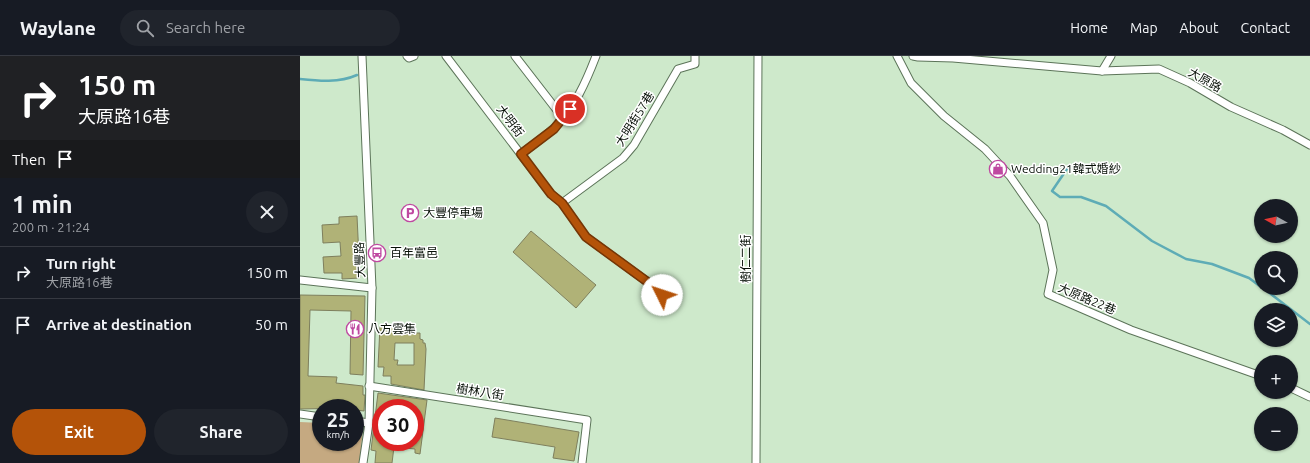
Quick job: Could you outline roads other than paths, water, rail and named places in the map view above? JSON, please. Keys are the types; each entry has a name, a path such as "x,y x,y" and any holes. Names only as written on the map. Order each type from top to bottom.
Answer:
{"street":[{"name":"大豐路","path":"362,56 372,288 369,423 363,463"},
{"path":"407,56 409,58 414,56"},
{"name":"大明街","path":"446,56 551,194 562,203 586,237 649,283 662,295"},
{"path":"516,56 563,118"},
{"path":"521,154 554,129 563,118 582,90 596,56"},
{"name":"大明街57巷","path":"562,203 623,158 634,145 678,69 695,64 695,56"},
{"name":"樹仁二街","path":"756,463 758,56"},
{"name":"大原路22巷","path":"897,56 911,83 944,116 985,149 1010,176 1043,223 1053,270 1048,294 1131,330 1254,374"},
{"name":"大原路","path":"917,56 986,59 1102,71 1158,69 1190,83 1231,107 1282,130 1310,145"},
{"path":"1102,71 1111,56"},
{"path":"300,280 372,288"},
{"name":"樹林八街","path":"369,386 587,420 582,463"},
{"path":"1298,391 1310,397"},
{"path":"300,414 312,416"},
{"path":"364,422 369,423"}],"waterway":[{"path":"300,79 322,81 350,78 357,75"},
{"path":"1069,166 1052,191 1060,197 1081,197 1106,206 1152,241 1186,259 1212,264 1249,278 1254,282"},
{"path":"1272,295 1310,324"}],"place":[{"name":"Wedding21韓式婚紗","path":"998,169"},
{"name":"大豐停車場","path":"410,213"},
{"name":"百年富邑","path":"377,253"},
{"name":"八方雲集","path":"355,329"}]}
